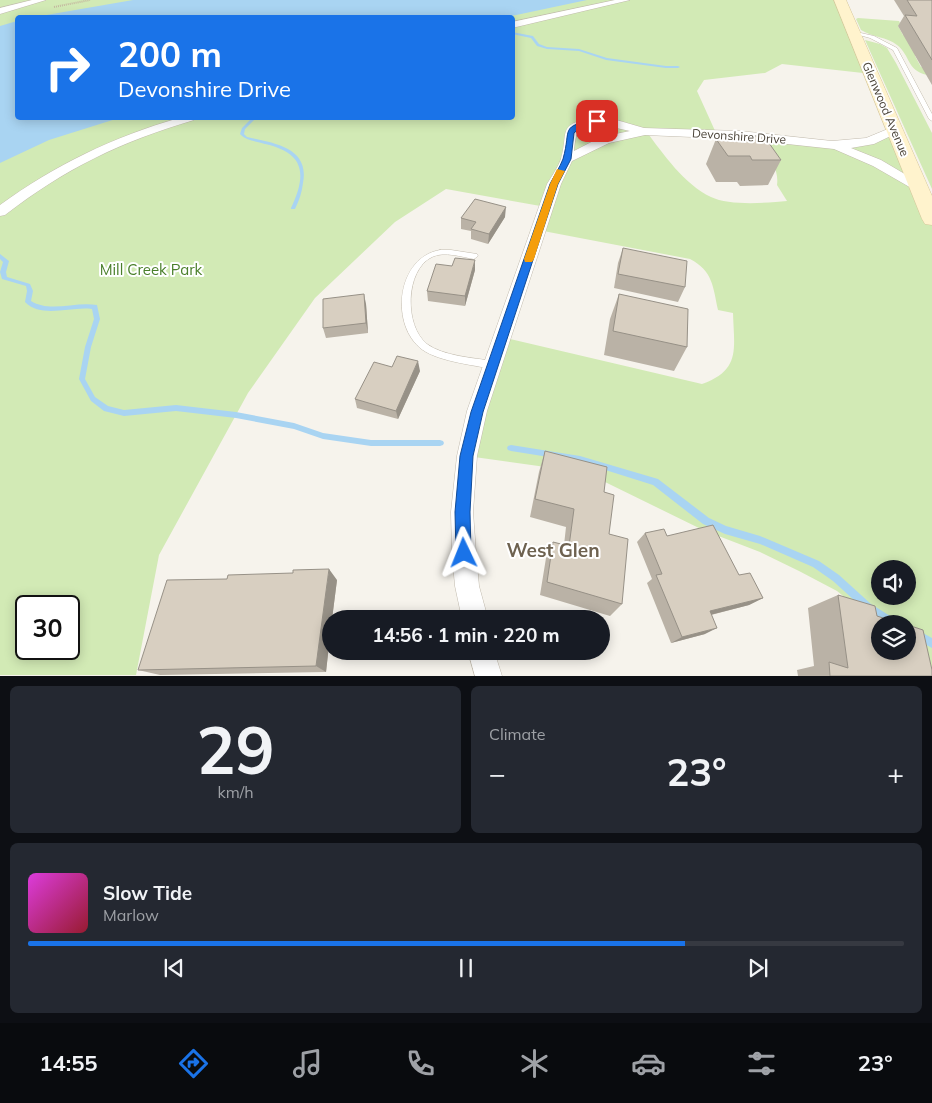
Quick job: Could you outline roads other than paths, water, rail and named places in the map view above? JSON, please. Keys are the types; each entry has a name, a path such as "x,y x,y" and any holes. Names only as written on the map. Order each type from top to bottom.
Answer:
{"street":[{"path":"0,12 42,0"},
{"path":"515,24 626,0"},
{"name":"Glenwood Avenue","path":"840,0 932,218"},
{"path":"0,212 46,178 90,153 133,135 183,120"},
{"name":"Devonshire Drive","path":"472,610 468,586 462,512 467,456 477,412 554,184 567,159 570,133 579,125 587,122 608,122 645,131 740,135 832,145 868,142 895,130"},
{"name":"Devonshire Drive","path":"567,159 606,140 645,131"},
{"name":"Devonshire Drive","path":"832,145 876,162 918,186"},
{"path":"485,660 489,676"}],"lane":[{"path":"854,32 872,36 895,49 932,119"},
{"path":"474,256 436,253 419,263 405,298 407,318 412,333 422,346 436,352 493,365"}],"water":[{"path":"133,0 587,0 515,15 47,15"},
{"path":"15,22 15,120 113,120 49,140 0,163 0,26"}],"waterway":[{"path":"515,34 532,37 538,45 547,48 579,50 606,59 678,67"},
{"path":"252,120 243,129 242,134 246,138 284,148 298,159 302,167 299,193 293,208"},
{"path":"0,256 6,261 3,272 4,278 28,285 30,291 28,302 34,306 42,308 95,307 97,319 88,347 82,379 93,399 106,409 124,413 176,408 236,415 294,426 323,436 371,443 440,443"},
{"path":"511,448 580,459 655,482 706,521 725,530 760,540 816,564 836,578 868,607 881,615"},
{"path":"916,634 932,643"}],"district":[{"name":"West Glen","path":"553,550"}],"park label":[{"name":"Mill Creek Park","path":"151,269"}]}
